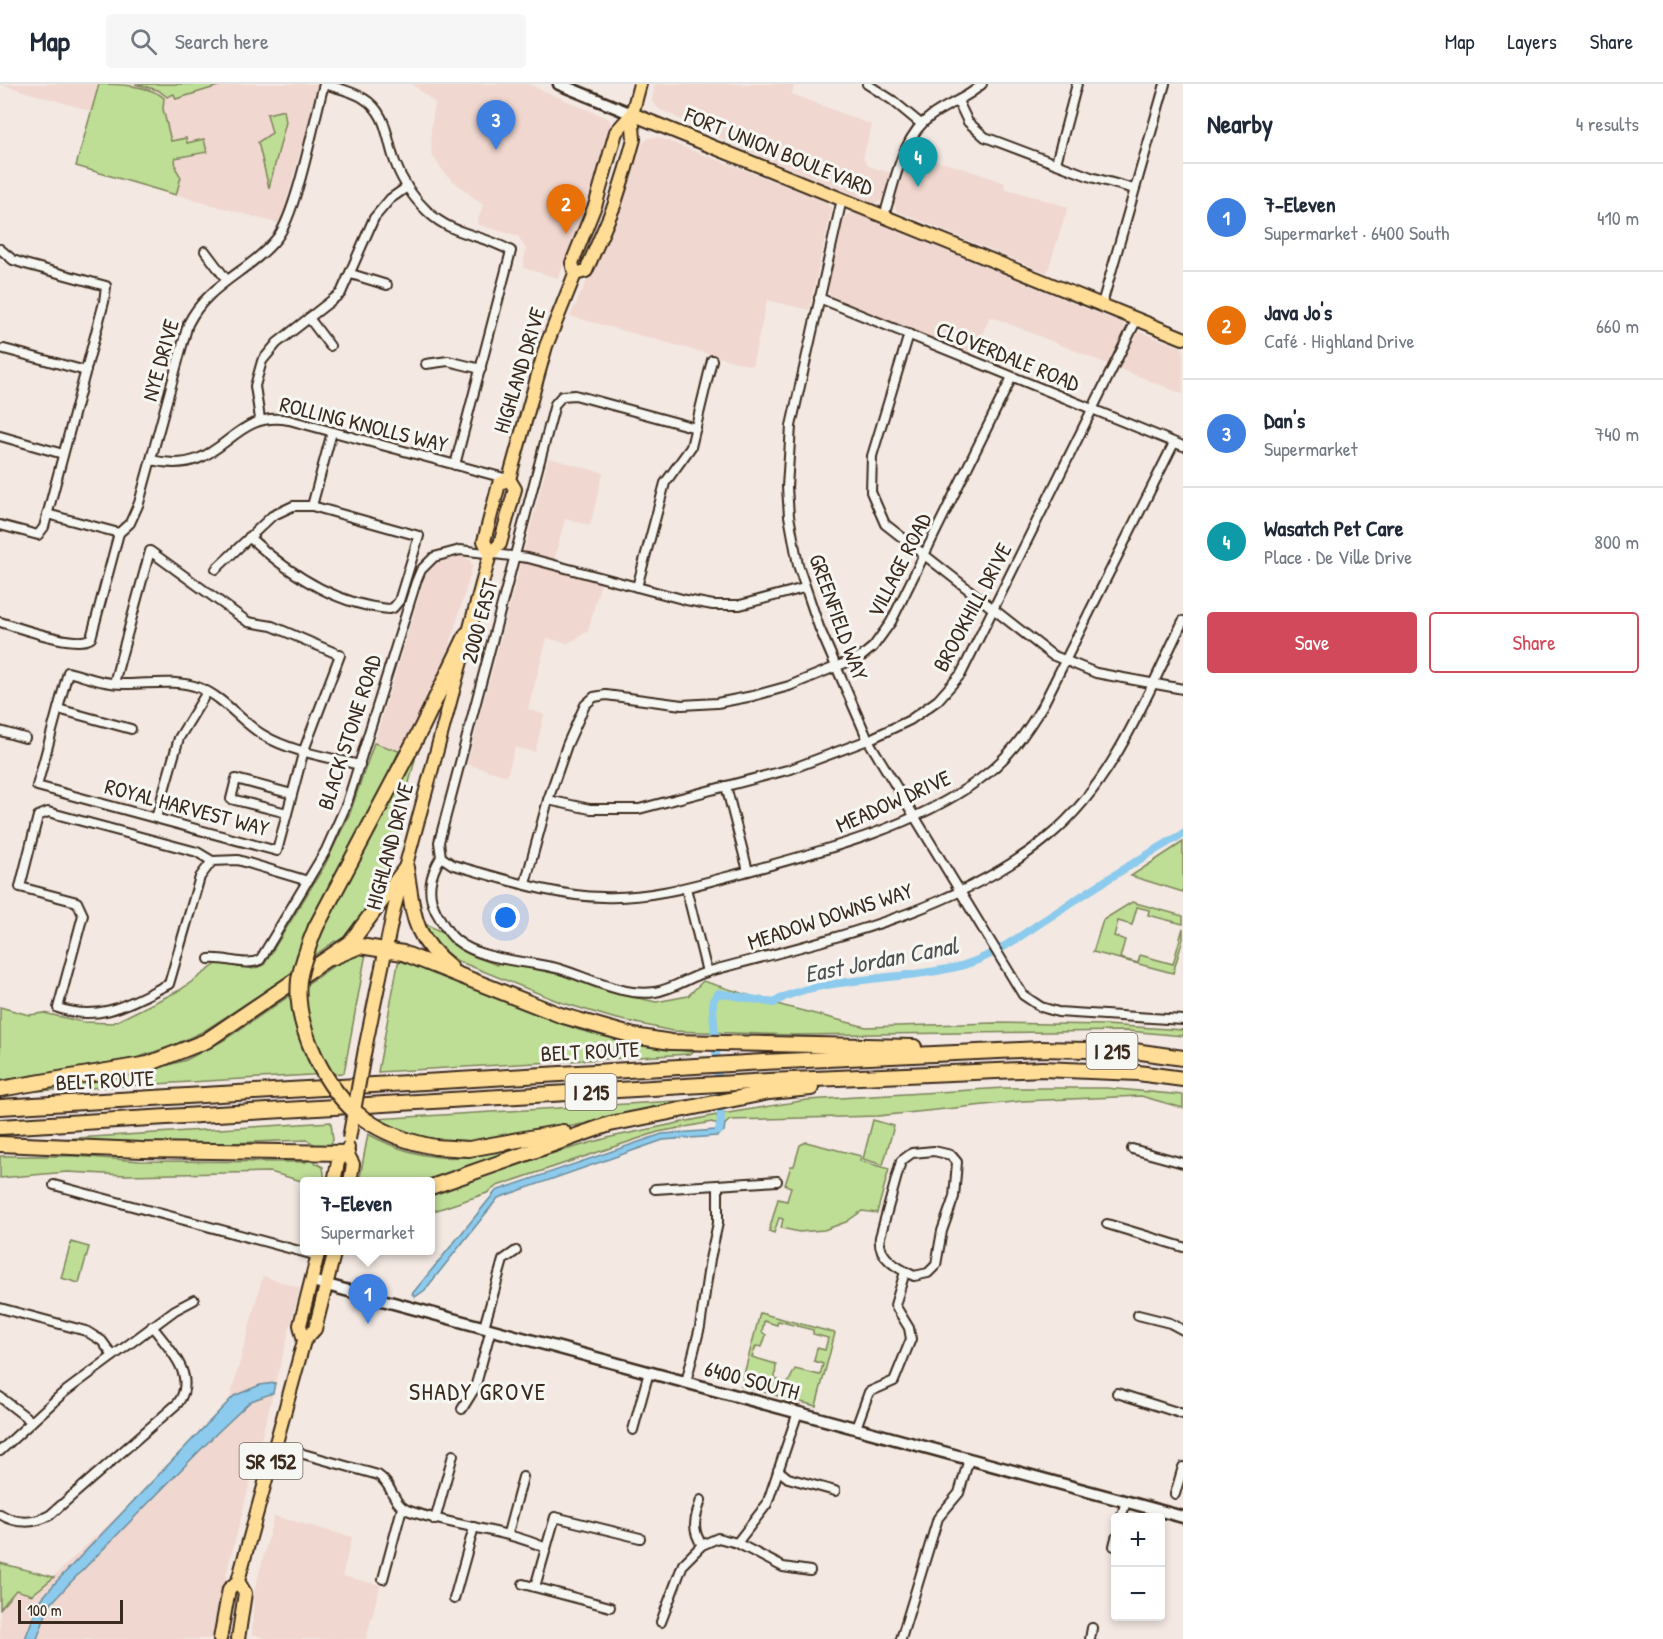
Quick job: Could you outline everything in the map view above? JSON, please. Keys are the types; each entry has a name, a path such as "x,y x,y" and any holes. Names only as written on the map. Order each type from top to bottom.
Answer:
{"highway":[{"path":"467,633 422,728 316,927 299,981 300,1008 306,1036 322,1070 340,1096 361,1117 407,1142 435,1147 469,1149 769,1092 965,1072"},
{"path":"0,1089 148,1064 206,1041 350,943 406,868"},
{"path":"406,868 413,915 420,936 430,950 461,976"},
{"path":"331,958 360,946 403,953 560,1015 634,1036 671,1042 1040,1049"},
{"name":"BELT ROUTE","path":"0,1107 763,1062 1040,1049 1134,1051 1183,1058"},
{"name":"BELT ROUTE","path":"0,1127 769,1081 965,1072 1042,1069 1138,1073 1183,1078"},
{"path":"435,1186 610,1124"},
{"path":"0,1144 142,1150 348,1146"}],"main road":[{"name":"HIGHLAND DRIVE","path":"575,274 586,271 614,207 634,139 632,114 640,84"},
{"name":"HIGHLAND DRIVE","path":"335,1177 338,1162 348,1146 384,950 490,554 484,542 500,484 509,479 546,346 575,274 572,263 596,203 616,132 632,114"},
{"name":"FORT UNION BOULEVARD","path":"632,114 1183,338"},
{"name":"HIGHLAND DRIVE","path":"348,1146 353,1164 351,1177"},
{"name":"SR 152","path":"304,1341 300,1325 318,1255"},
{"name":"SR 152","path":"220,1639 229,1589 238,1581 304,1341 315,1329 334,1255"},
{"name":"SR 152","path":"238,1581 245,1593 238,1639"}],"street":[{"path":"324,84 364,98 375,108 384,120 394,160 406,187 440,222 457,231 511,250 455,465"},
{"name":"NYE DRIVE","path":"0,622 74,642 87,641 93,633 119,534 136,514 188,324 204,298 267,248 284,226 324,84"},
{"name":"FORT UNION BOULEVARD","path":"559,84 632,114"},
{"path":"867,84 892,100 921,124"},
{"path":"884,216 909,142 921,124 937,111 958,101 982,84"},
{"path":"1056,163 1077,84"},
{"path":"1102,304 1165,84"},
{"path":"958,101 968,122 979,133 1056,163 1134,189"},
{"path":"260,419 255,386 262,361 277,343 341,292 351,274 374,218 390,199 406,187"},
{"name":"GREENFIELD WAY","path":"842,198 790,426 787,458 789,516 804,588 836,667 868,740 995,952 1016,985 1032,1002 1058,1012 1183,1020"},
{"path":"0,249 13,260 106,286 104,302 44,527 38,535 0,525"},
{"path":"205,250 226,279"},
{"path":"351,274 387,285"},
{"name":"CLOVERDALE ROAD","path":"819,298 1183,446"},
{"path":"309,318 330,346"},
{"name":"BROOKHILL DRIVE","path":"548,800 590,809 615,811 655,805 791,769 868,740 910,720 938,700 961,674 1137,319"},
{"path":"909,334 872,456 869,474 876,509 885,524 923,557 1033,643 1065,663 1096,673 1183,689"},
{"path":"4,349 86,371"},
{"path":"637,587 665,483 691,447 712,360"},
{"path":"426,364 448,361 481,369"},
{"name":"VILLAGE ROAD","path":"525,884 548,800 582,710 594,697 606,695 682,705 717,703 780,688 836,667 862,656 883,635 1012,377"},
{"name":"2000 EAST","path":"441,856 439,842 555,404 562,396 574,395 696,428"},
{"name":"ROLLING KNOLLS WAY","path":"151,460 181,463 199,459 260,419 279,418 509,479"},
{"path":"312,506 332,432"},
{"path":"0,436 63,454"},
{"name":"MEADOW DRIVE","path":"441,856 453,865 577,896 631,897 686,888 825,850 913,816 955,795 981,778 1006,757 1027,732 1065,663 1174,443"},
{"path":"216,569 249,537 278,512 301,505 312,506 419,536 399,601 393,608 363,603 315,587 249,537"},
{"path":"47,514 119,534"},
{"name":"BLACK STONE ROAD","path":"209,959 223,957 255,962 263,956 308,881 340,820 360,765 421,570 435,557 451,550 528,558 686,600 740,605 804,588"},
{"name":"ROYAL HARVEST WAY","path":"150,551 248,622 272,626 340,655 304,750 278,850 37,786 68,672 114,683 150,551"},
{"name":"MEADOW DOWNS WAY","path":"441,856 429,886 430,898 448,932 457,941 471,949 554,968 638,992 661,991 707,972 864,929 959,891 1006,867 1048,836 1081,803 1118,753 1183,621"},
{"path":"114,683 161,681 198,687 266,736 304,750 360,765"},
{"path":"156,818 177,743 207,692"},
{"path":"58,709 131,729"},
{"path":"0,731 25,738"},
{"path":"287,813 231,799 236,779 292,794"},
{"path":"726,786 748,871"},
{"path":"212,861 202,873 169,984 111,1011 81,1015 58,1008 83,915 77,902 20,887 38,816 48,812 197,852 212,861 238,860 308,881"},
{"path":"686,888 707,972"},
{"path":"1132,1149 1183,1163"},
{"path":"934,1151 948,1153 956,1160 959,1169 955,1194 942,1231 936,1265 925,1274 914,1276 905,1272 883,1254 879,1243 900,1163 909,1154 934,1151"},
{"path":"655,1189 777,1181"},
{"path":"54,1185 300,1248"},
{"path":"686,1382 700,1327 718,1223 718,1185"},
{"path":"1107,1224 1183,1247"},
{"path":"462,1409 477,1385 503,1260 516,1251"},
{"path":"856,1428 868,1395 875,1387 894,1380 910,1347 909,1330 895,1305 905,1272"},
{"name":"6400 SOUTH","path":"312,1281 1183,1516"},
{"path":"0,1451 31,1420 62,1394 152,1326 194,1300"},
{"path":"0,1308 86,1331 102,1341 113,1356"},
{"path":"1138,1315 1170,1323 1183,1330"},
{"path":"0,1514 22,1522 38,1521 50,1515 178,1403 185,1390 184,1374 152,1326"},
{"path":"633,1431 648,1372"},
{"path":"1117,1393 1183,1414"},
{"path":"0,1396 31,1420"},
{"path":"737,1543 767,1504 798,1412"},
{"path":"275,1446 378,1475 385,1480 402,1508 435,1520 508,1533 546,1548"},
{"path":"435,1520 453,1455"},
{"path":"901,1639 938,1518 959,1493 969,1459"},
{"path":"1175,1494 1183,1467"},
{"path":"778,1470 788,1478 835,1491"},
{"path":"508,1533 523,1478"},
{"path":"701,1500 694,1533 702,1545"},
{"path":"1122,1513 1126,1501"},
{"path":"382,1579 402,1508"},
{"path":"535,1587 555,1517 639,1538"},
{"path":"454,1599 474,1527"},
{"path":"661,1622 676,1576 683,1564 702,1545 722,1538 737,1543 783,1567 810,1571"},
{"path":"523,1584 610,1607"},
{"path":"1090,1639 1092,1628"}],"shaded area":[{"path":"0,84 319,84 280,224 76,166 91,111"},
{"path":"412,84 528,84 609,119 613,130 588,209 558,278 523,268 526,249 518,236 477,224 483,205 446,175 432,155 431,130 435,103"},
{"path":"655,84 794,84 792,94 872,125 863,157 868,166 894,174 885,200 874,203 750,152 659,109 652,101"},
{"path":"657,137 820,199 832,208 809,310 767,300 752,366 570,316 617,218 643,143 649,138"},
{"path":"908,156 923,162 925,158 959,167 1005,183 1004,188 1068,207 1047,273 897,211 893,202"},
{"path":"854,213 1124,324 1126,333 1110,365 990,316 972,357 832,300 828,289 843,221 848,214"},
{"path":"1140,332 1183,348 1183,394 1118,368 1135,334"},
{"path":"549,458 603,473 590,525 565,519 554,560 603,574 588,631 568,643 547,638 528,709 544,715 535,752 515,747 507,776 467,764"},
{"path":"461,556 470,560 472,567 441,675 404,751 374,743 426,574 440,560"},
{"path":"263,1276 300,1288 212,1639 0,1639 0,1564 54,1576 226,1413"},
{"path":"274,1516 352,1537 342,1576 380,1585 366,1639 270,1639 252,1634 254,1593"}],"green space":[{"path":"99,84 133,86 158,94 164,98 163,109 171,141 186,138 187,143 204,139 207,152 175,158 176,169 181,177 176,195 76,166"},
{"path":"135,84 225,84 176,99 174,94 167,97 158,90"},
{"path":"284,110 286,122 269,188 258,142 272,133 267,114"},
{"path":"374,743 399,751 295,972 204,1031 172,1046 136,1058 0,1081 0,1007 29,1015 44,1013 83,1022 113,1023 180,990 218,963 226,962 253,969 264,965 325,865 350,813"},
{"path":"418,748 386,872 377,892 341,944 335,941 308,960 312,946"},
{"path":"1183,842 1183,892 1131,876"},
{"path":"1132,902 1183,916 1183,924 1148,915 1149,910 1137,907 1132,925 1118,921 1114,936 1125,940 1120,958 1138,963 1140,955 1173,964 1183,928 1183,939 1173,973 1093,952 1103,920"},
{"path":"421,922 442,932 471,955 497,965 498,961 571,977 611,992 656,1002 688,996 703,981 784,1006 866,1027 994,1023 1105,1025 1183,1030 1183,1036 1128,1031 792,1035 672,1031 613,1018 560,1002 458,961 439,948"},
{"path":"362,951 366,953 344,1073 19,1092 141,1073 186,1060 224,1040 347,957"},
{"path":"401,960 579,1030 630,1043 693,1052 690,1054 378,1072 398,963"},
{"path":"1004,1088 1106,1088 1183,1095 1183,1108 1141,1096 1023,1101 878,1116 730,1120 723,1126 722,1114 807,1100"},
{"path":"710,1099 496,1141 430,1146 374,1119"},
{"path":"717,1115 719,1126 712,1122 658,1132 497,1186 487,1193 435,1211 435,1193 519,1163 611,1137"},
{"path":"873,1120 894,1126 883,1165 863,1159"},
{"path":"331,1122 333,1140 330,1145 317,1146 307,1140 230,1143 13,1142"},
{"path":"368,1134 401,1149 436,1157 461,1157 516,1150 435,1178 360,1177"},
{"path":"806,1142 861,1156 860,1161 889,1169 877,1213 862,1211 846,1222 824,1230 799,1232 781,1228 783,1219 779,1218 774,1233 769,1231 778,1199 787,1201 791,1187 785,1185 791,1166 794,1166 800,1145"},
{"path":"0,1156 75,1156 140,1161 306,1162 308,1159 323,1167 324,1177 300,1177 300,1181 270,1172 126,1175 67,1172 0,1178"},
{"path":"71,1242 89,1247 79,1283 61,1278"},
{"path":"760,1313 835,1333 816,1406 741,1386","holes":["764,1321 777,1325 778,1321 813,1330 813,1334 828,1338 825,1350 817,1348 814,1361 823,1364 820,1375 795,1369 788,1383 775,1379 776,1364 752,1357 756,1346 762,1347 766,1335 762,1332"]},
{"path":"0,1563 54,1577 32,1595 16,1590 0,1609"}],"water":[{"path":"719,1123 725,1124 724,1131 717,1136 663,1140 498,1198 425,1290 415,1297 412,1294 496,1191 662,1134 716,1130 719,1128"},
{"path":"275,1383 273,1393 251,1401 68,1585 49,1606 37,1639 25,1639 39,1602 55,1583 234,1396 260,1385"}],"waterway":[{"name":"East Jordan Canal","path":"719,1131 721,1120 713,1009 713,1000 719,993 774,1003 811,988 943,970 976,961 1009,944 1117,873 1183,834"}],"place":[{"name":"Dan's","path":"496,150"},
{"name":"Wasatch Pet Care","path":"918,187"},
{"name":"Java Jo's","path":"566,234"},
{"name":"7-Eleven","path":"368,1324"}],"district":[{"name":"SHADY GROVE","path":"478,1391"}]}
